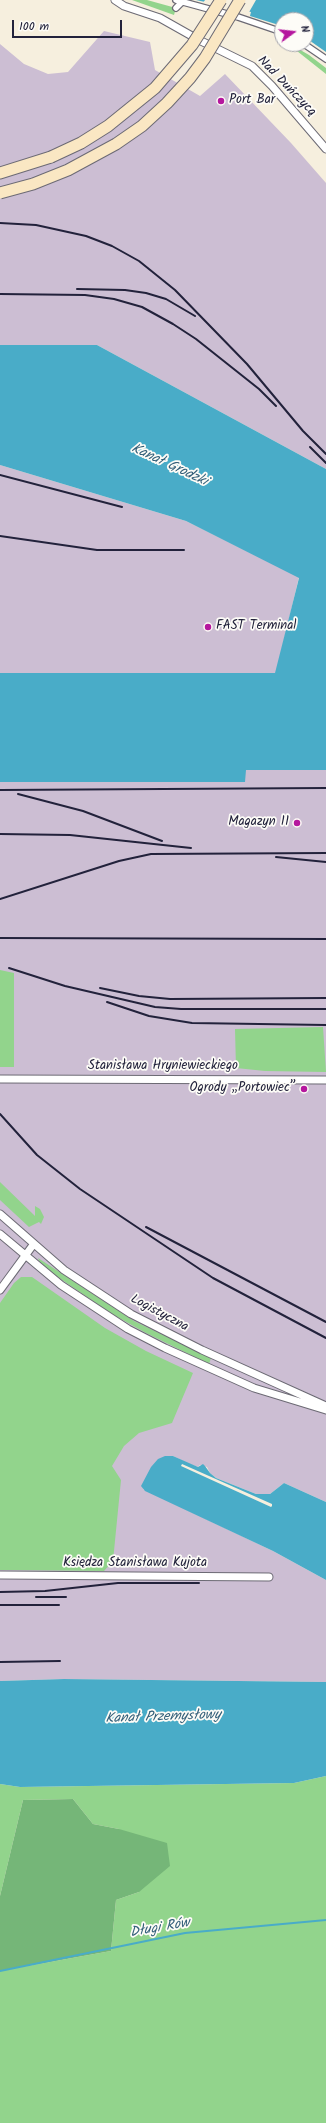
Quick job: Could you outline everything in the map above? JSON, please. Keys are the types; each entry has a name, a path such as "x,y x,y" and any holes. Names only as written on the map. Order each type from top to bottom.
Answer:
{"main road":[{"path":"0,173 31,164 71,148 99,132 126,113 170,73 192,45 220,0"},
{"path":"0,193 33,184 68,170 116,144 142,126 167,103 190,78 205,58 240,0"}],"street":[{"name":"Nad Duńczycą","path":"115,0 124,6 154,16 241,60 256,70 326,150"},
{"path":"176,8 179,1 238,17 274,29"},
{"path":"314,51 326,59"},
{"name":"Stanisława Hryniewieckiego","path":"0,1079 326,1080"},
{"name":"Logistyczna","path":"0,1214 33,1245 82,1283 137,1318 202,1350 326,1406"},
{"name":"Logistyczna","path":"0,1234 24,1257 61,1285 101,1312 158,1345 254,1388 326,1410"},
{"path":"0,1290 33,1245"},
{"name":"Księdza Stanisława Kujota","path":"0,1575 269,1577"}],"shaded area":[{"path":"104,31 150,42 155,70 200,96 225,74 291,143 326,183 326,469 97,345 0,345 0,44 24,64 48,74 68,72"},
{"path":"0,465 186,521 299,577 276,673 0,673"},
{"path":"245,770 326,770 326,1502 284,1483 270,1494 256,1494 216,1478 210,1473 207,1467 200,1465 198,1467 173,1456 143,1489 273,1551 326,1580 326,1682 64,1679 0,1681 0,782 245,782"}],"green space":[{"path":"132,0 147,0 176,8 174,15"},
{"path":"298,52 304,52 326,68 326,74"},
{"path":"0,970 14,973 14,1067 0,1067"},
{"path":"323,1027 326,1072 265,1071 236,1068 235,1029"},
{"path":"0,1182 35,1216 35,1206 40,1209 44,1217 41,1224 39,1222 29,1227 0,1200"},
{"path":"38,1258 134,1321 211,1358 209,1364 146,1333 112,1314 46,1269 40,1263"},
{"path":"21,1277 32,1277 105,1328 146,1351 193,1373 172,1423 139,1433 124,1446 112,1466 121,1480 113,1561 104,1571 0,1570 0,1303 14,1283"},
{"path":"326,1776 326,2123 0,2123 0,1971 111,1951 116,1900 139,1892 119,1829 93,1824 73,1799 23,1800 0,1896 0,1784 20,1787 294,1783"},
{"path":"73,1799 93,1824 119,1829 167,1843 170,1866 139,1892 116,1900 111,1951 0,1971 0,1896 23,1800"}],"water":[{"path":"196,0 326,0 326,52 314,44 314,12 274,12 274,24 250,16 251,12"},
{"name":"Kanał Grodzki","path":"0,345 97,345 326,469 326,770 246,770 245,782 0,782 0,673 275,673 299,578 186,521 0,465"},
{"path":"165,1456 173,1456 198,1467 203,1464 216,1478 256,1494 270,1494 284,1483 326,1502 326,1580 273,1551 145,1491 141,1486 151,1467 158,1459"},
{"name":"Kanał Przemysłowy","path":"64,1679 326,1682 326,1776 294,1783 20,1787 0,1784 0,1681"}],"pier":[{"path":"205,0 256,0 248,14 203,3"},
{"path":"182,1464 272,1504 272,1506 271,1507 181,1466"}],"waterway":[{"name":"Długi Rów","path":"0,1971 185,1933 326,1920"}],"railway":[{"path":"0,223 36,225 86,236 112,246 139,261 175,290 247,364 303,431 326,454"},
{"path":"77,289 125,290 146,293 166,299 195,316"},
{"path":"0,294 85,295 114,299 142,307 196,339 259,389 276,406"},
{"path":"310,447 326,463"},
{"path":"0,475 122,507"},
{"path":"0,536 97,550 184,550"},
{"path":"0,790 326,788"},
{"path":"18,794 83,811 162,841"},
{"path":"0,834 70,835 191,848"},
{"path":"0,899 119,861 151,854 326,853"},
{"path":"276,857 326,862"},
{"path":"0,938 326,939"},
{"path":"9,968 65,986 155,1007 181,1009 326,1009"},
{"path":"100,988 139,996 170,999 326,998"},
{"path":"107,1002 149,1016 192,1023 326,1025"},
{"path":"0,1114 37,1155 80,1189 213,1278 326,1338"},
{"path":"146,1227 326,1322"},
{"path":"0,1592 45,1591 118,1583 199,1583"},
{"path":"36,1597 66,1597"},
{"path":"0,1605 59,1605"},
{"path":"0,1662 60,1661"}],"place":[{"name":"Port Bar","path":"221,101"},
{"name":"FAST Terminal","path":"208,627"},
{"name":"Magazyn 11","path":"297,823"},
{"name":"Ogrody „Portowiec”","path":"304,1089"}]}
